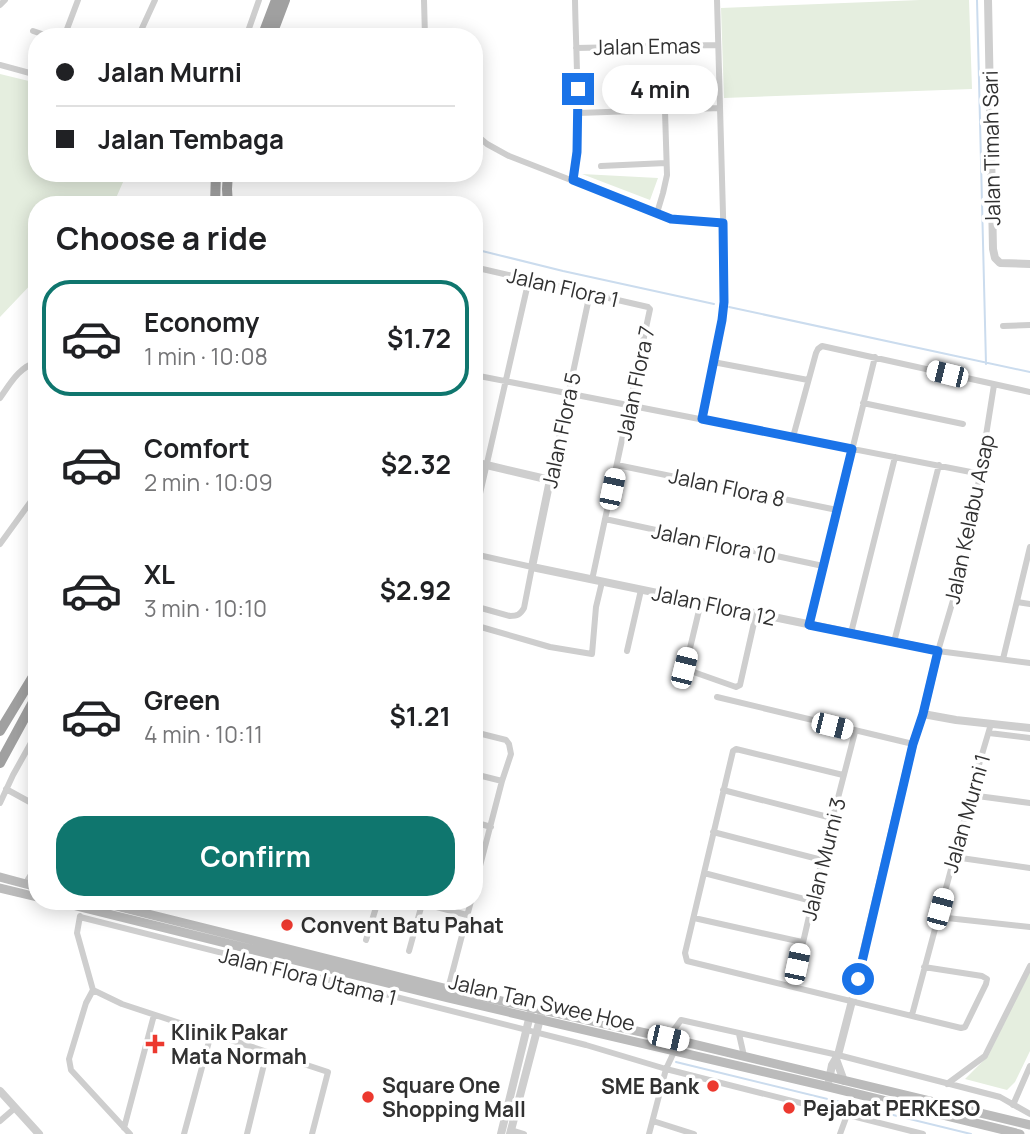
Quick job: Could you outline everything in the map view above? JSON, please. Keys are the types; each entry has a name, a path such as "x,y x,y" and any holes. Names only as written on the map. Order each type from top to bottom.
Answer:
{"highway":[{"path":"265,28 276,0"},
{"path":"274,28 285,0"},
{"path":"0,731 28,685"},
{"path":"0,763 28,712"}],"main road":[{"path":"0,877 28,885"},
{"path":"0,888 28,895"},
{"name":"Jalan Tan Swee Hoe","path":"76,910 536,1014 668,1038 744,1056 975,1128 1020,1134"},
{"name":"Jalan Tan Swee Hoe","path":"132,910 448,989 673,1054 829,1082 845,1081 1030,1125"}],"street":[{"path":"0,5 5,0"},
{"path":"67,28 78,0"},
{"path":"142,28 155,0"},
{"path":"249,28 259,0"},
{"path":"424,0 425,28"},
{"path":"573,180 578,113 575,0"},
{"path":"702,419 724,302 717,0"},
{"name":"Jalan Timah Sari","path":"988,0 993,249 995,258 1000,263 1030,264"},
{"name":"Jalan Emas","path":"576,48 718,45"},
{"path":"0,65 28,73"},
{"path":"578,113 720,108"},
{"path":"657,213 667,175 664,111"},
{"path":"483,141 509,156 671,219 723,223"},
{"path":"601,166 666,163"},
{"name":"Jalan Flora 1","path":"483,269 650,309"},
{"path":"483,479 529,279"},
{"name":"Jalan Flora 5","path":"532,567 590,293"},
{"name":"Jalan Flora 7","path":"592,580 650,309"},
{"path":"1003,326 1030,325"},
{"path":"793,437 816,354 822,346 1030,392"},
{"path":"809,625 875,357"},
{"path":"713,362 808,380"},
{"path":"0,398 14,377 28,365"},
{"path":"483,377 981,474"},
{"name":"Jalan Kelabu Asap","path":"938,651 962,570 981,474 994,385"},
{"path":"863,404 963,424"},
{"path":"851,633 895,457"},
{"path":"483,464 550,480"},
{"name":"Jalan Flora 8","path":"617,465 837,510"},
{"path":"894,642 939,465"},
{"path":"0,544 28,505"},
{"name":"Jalan Flora 10","path":"605,519 823,566"},
{"path":"1003,659 1030,547"},
{"path":"483,556 532,567 521,614 516,616 483,608"},
{"name":"Jalan Flora 12","path":"532,567 938,651"},
{"path":"483,628 551,647 592,654 596,607 603,582"},
{"path":"627,651 640,590"},
{"path":"701,602 684,668 736,687 740,685 756,614"},
{"path":"1017,602 1030,604"},
{"path":"829,1082 852,1001 938,651 1030,663"},
{"path":"717,697 913,744"},
{"path":"923,714 990,729 1030,728"},
{"name":"Jalan Murni 1","path":"912,1015 990,729 1030,738"},
{"name":"Jalan Murni 3","path":"793,986 855,732"},
{"path":"483,734 501,738 509,744 511,754 483,850"},
{"path":"0,803 28,749"},
{"path":"843,775 736,749 733,751 685,953 687,961 965,1027 987,979 924,967"},
{"path":"483,776 502,781"},
{"path":"6,789 28,801"},
{"path":"723,790 832,818"},
{"path":"970,795 1030,803"},
{"path":"483,825 491,827"},
{"path":"713,832 822,860"},
{"path":"954,858 1030,868"},
{"path":"704,873 812,901"},
{"path":"25,884 28,879"},
{"path":"366,940 375,910"},
{"path":"409,951 420,910"},
{"path":"447,910 467,915"},
{"path":"448,989 468,910"},
{"path":"82,913 77,933 93,990 86,1003 69,1059 71,1070 127,1131"},
{"name":"Jalan Flora Utama 1","path":"82,913 923,1134"},
{"path":"938,917 1030,927"},
{"path":"694,918 802,942"},
{"path":"947,1084 985,1056 1030,966"},
{"path":"93,990 121,1004 328,1072 312,1134"},
{"path":"501,1134 527,1030 536,1014"},
{"path":"524,1134 510,1132 536,1032 536,1014"},
{"path":"127,1131 155,1015"},
{"path":"668,1038 681,1020 1000,1097 1030,1114"},
{"path":"184,1134 211,1034"},
{"path":"739,1034 744,1056"},
{"path":"247,1134 267,1052"},
{"path":"649,1134 673,1054"},
{"path":"837,1057 845,1081"},
{"path":"1013,1105 1030,1066"},
{"path":"0,1091 39,1134"},
{"path":"0,1121 15,1108"},
{"path":"840,1134 847,1115"},
{"path":"653,1121 694,1134"}],"green space":[{"path":"969,0 972,89 724,98 721,8"},
{"path":"0,74 28,81 28,182 123,182 117,196 28,196 28,287 0,317"},
{"path":"582,174 658,178 650,200"},
{"path":"1030,971 1030,1051 1015,1082 1007,1090 965,1079 988,1056"}],"waterway":[{"path":"977,0 986,364"},
{"path":"483,251 714,304"},
{"path":"729,307 1030,372"},
{"path":"676,1062 971,1134"}],"place":[{"name":"Convent Batu Pahat","path":"287,925"},
{"name":"Klinik Pakar Mata Normah","path":"155,1044"},
{"name":"SME Bank","path":"713,1086"},
{"name":"Square One Shopping Mall","path":"368,1097"},
{"name":"Pejabat PERKESO","path":"789,1108"}],"route":[{"path":"578,89 577,152 573,180 671,219 723,223 724,302 702,419 852,449 809,625 938,651 913,744 858,979"}]}
